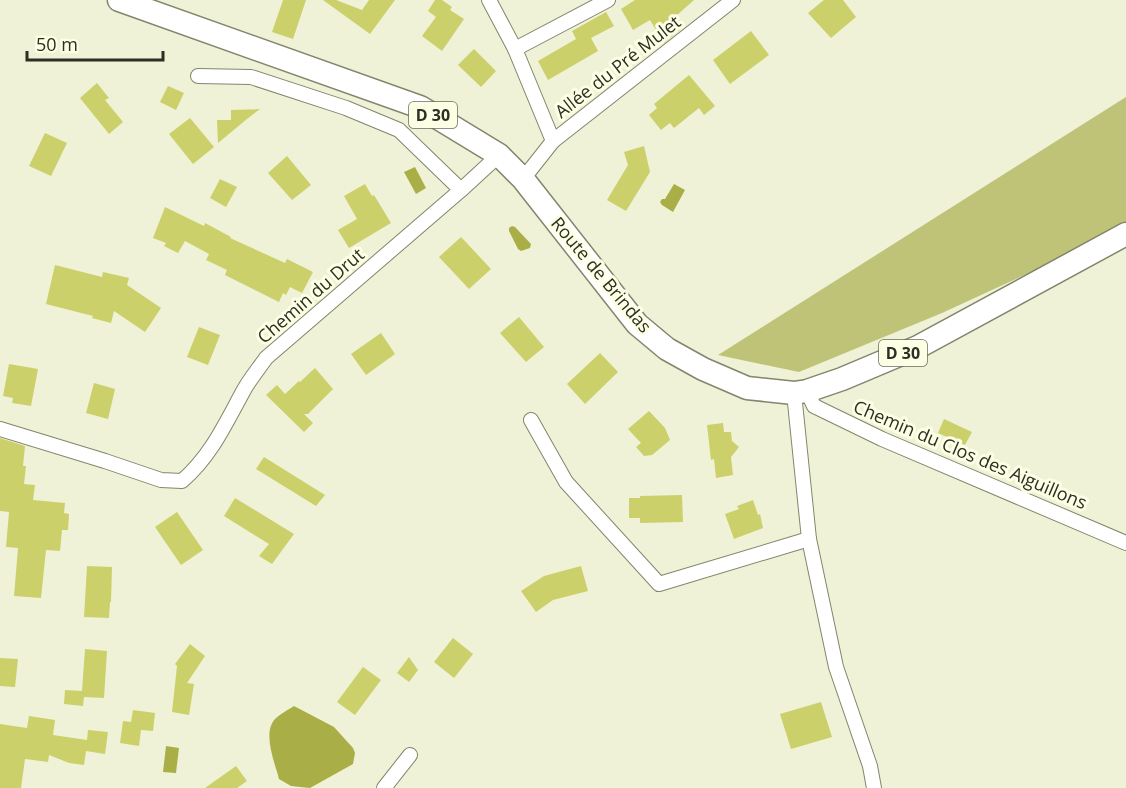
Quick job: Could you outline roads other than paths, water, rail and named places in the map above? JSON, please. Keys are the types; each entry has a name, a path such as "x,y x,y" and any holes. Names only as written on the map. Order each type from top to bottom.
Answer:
{"main road":[{"name":"Route de Brindas","path":"119,0 420,107 499,155 523,179 636,324 667,350 747,388 801,392 842,379 918,347 1126,234"}],"street":[{"path":"489,0 516,49 553,141"},
{"path":"516,49 608,0"},
{"name":"Allée du Pré Mulet","path":"523,179 553,141 734,0"},
{"path":"198,76 251,77 346,108 399,130 461,190"},
{"name":"Chemin du Drut","path":"0,429 161,480 182,480 195,469 225,428 246,386 266,358 499,155"},
{"path":"801,392 809,539 836,667 870,766 874,788"},
{"name":"Chemin du Clos des Aiguillons","path":"801,392 814,406 882,439 1126,543"},
{"path":"531,420 566,482 659,584 809,539"},
{"path":"384,788 410,755"}]}
